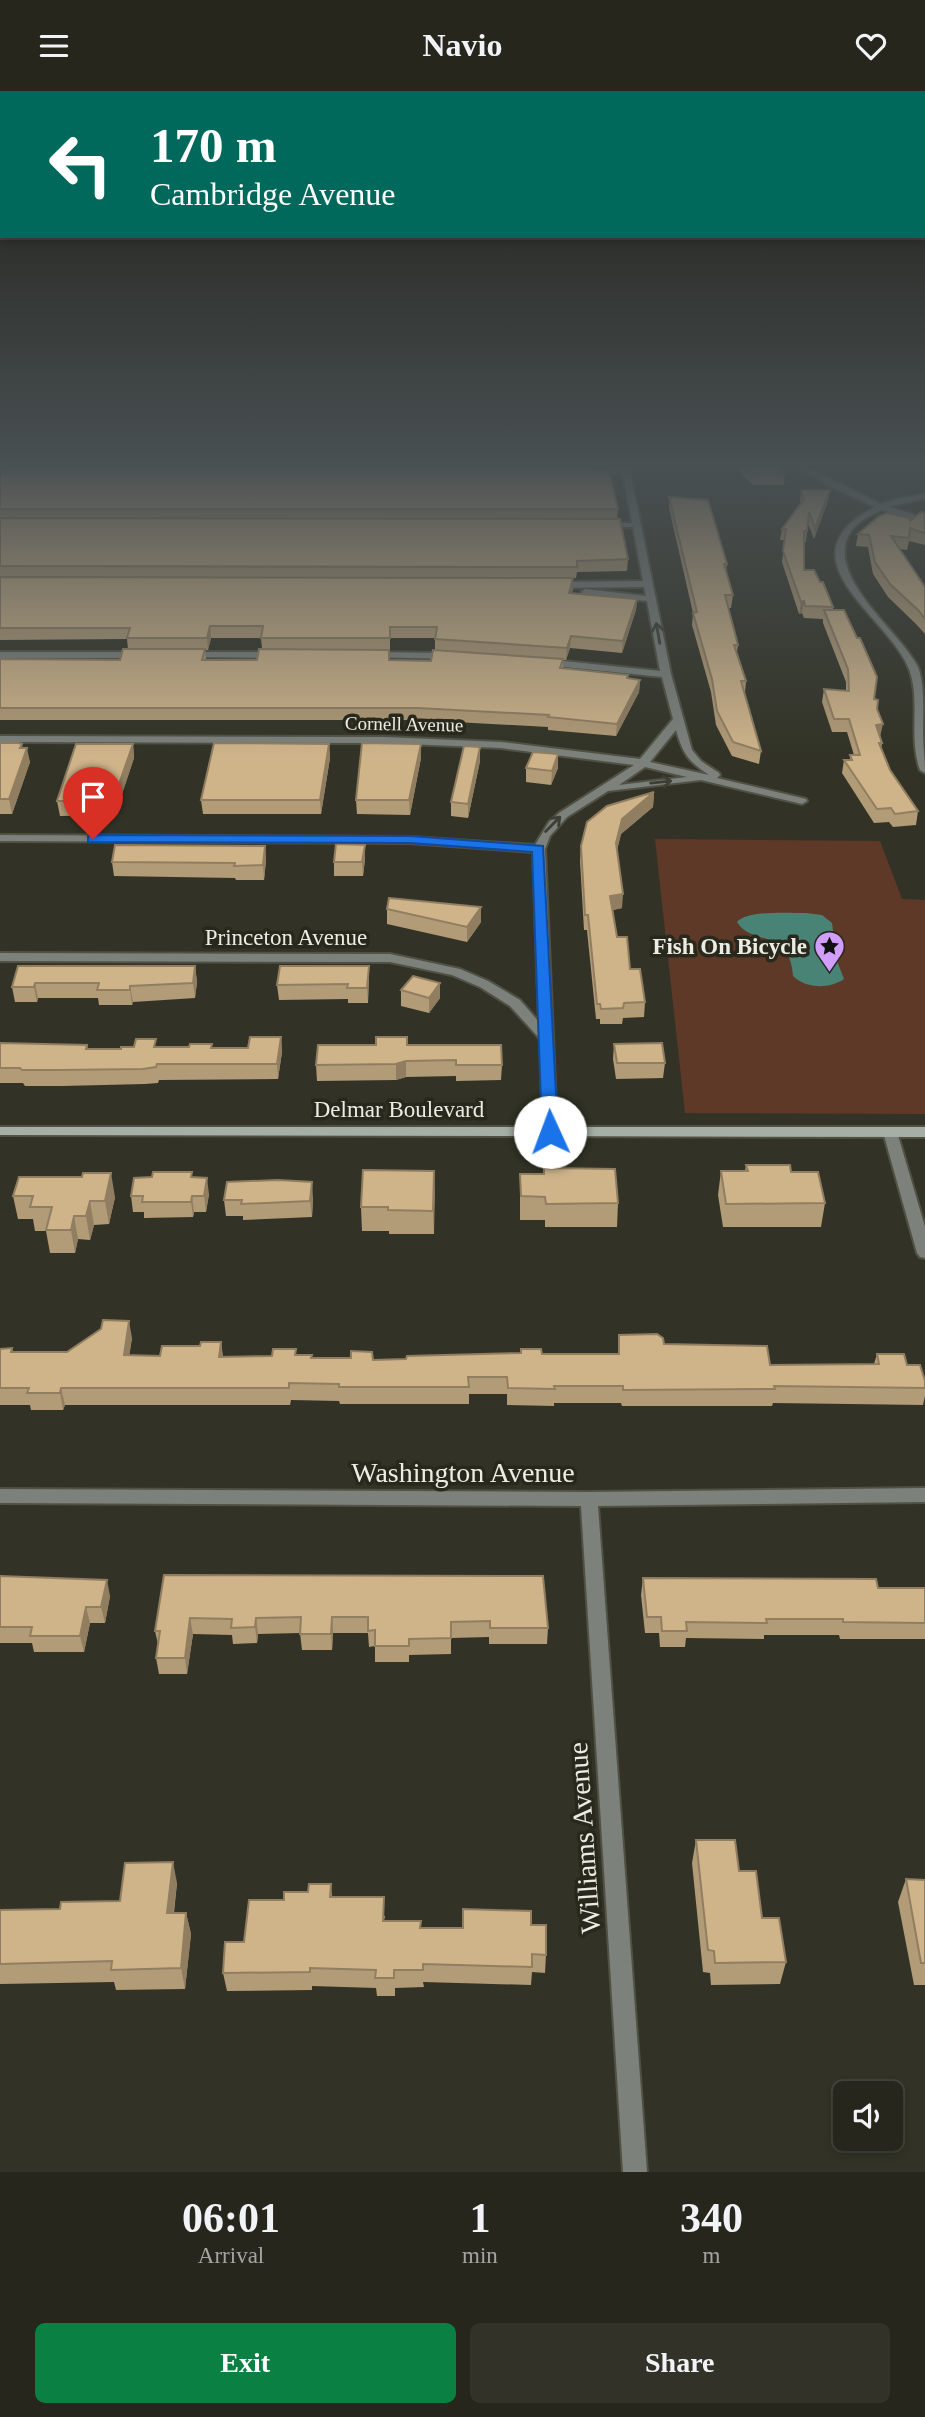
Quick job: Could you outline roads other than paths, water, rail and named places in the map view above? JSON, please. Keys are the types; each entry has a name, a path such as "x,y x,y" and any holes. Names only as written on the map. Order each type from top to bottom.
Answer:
{"main road":[{"name":"Delmar Boulevard","path":"0,1131 925,1132"}],"street":[{"path":"644,563 666,674 687,751 697,763 722,780"},
{"path":"842,563 854,592 901,646 914,670 921,696 918,744 925,770"},
{"path":"649,584 540,587 652,599"},
{"path":"0,655 153,655"},
{"path":"180,655 286,655"},
{"path":"353,655 454,656"},
{"path":"529,661 666,674"},
{"path":"550,1132 539,849 543,834 554,821 643,763 658,750 678,720"},
{"name":"Cornell Avenue","path":"0,739 441,741 543,748 643,763 802,801"},
{"path":"602,792 630,785 685,779 722,780"},
{"path":"0,838 410,840 539,849"},
{"name":"Princeton Avenue","path":"0,957 400,960 456,972 484,984 515,1003 547,1039"},
{"path":"890,1132 925,1253"},
{"name":"Washington Avenue","path":"0,1496 589,1499 925,1495"},
{"name":"Williams Avenue","path":"589,1499 635,2172"}],"water":[{"path":"759,914 822,915 832,923 837,961 844,979 832,985 811,985 798,980 793,976 785,951 778,944 751,934 737,922"}],"place":[{"name":"Fish On Bicycle","path":"830,973"}]}
